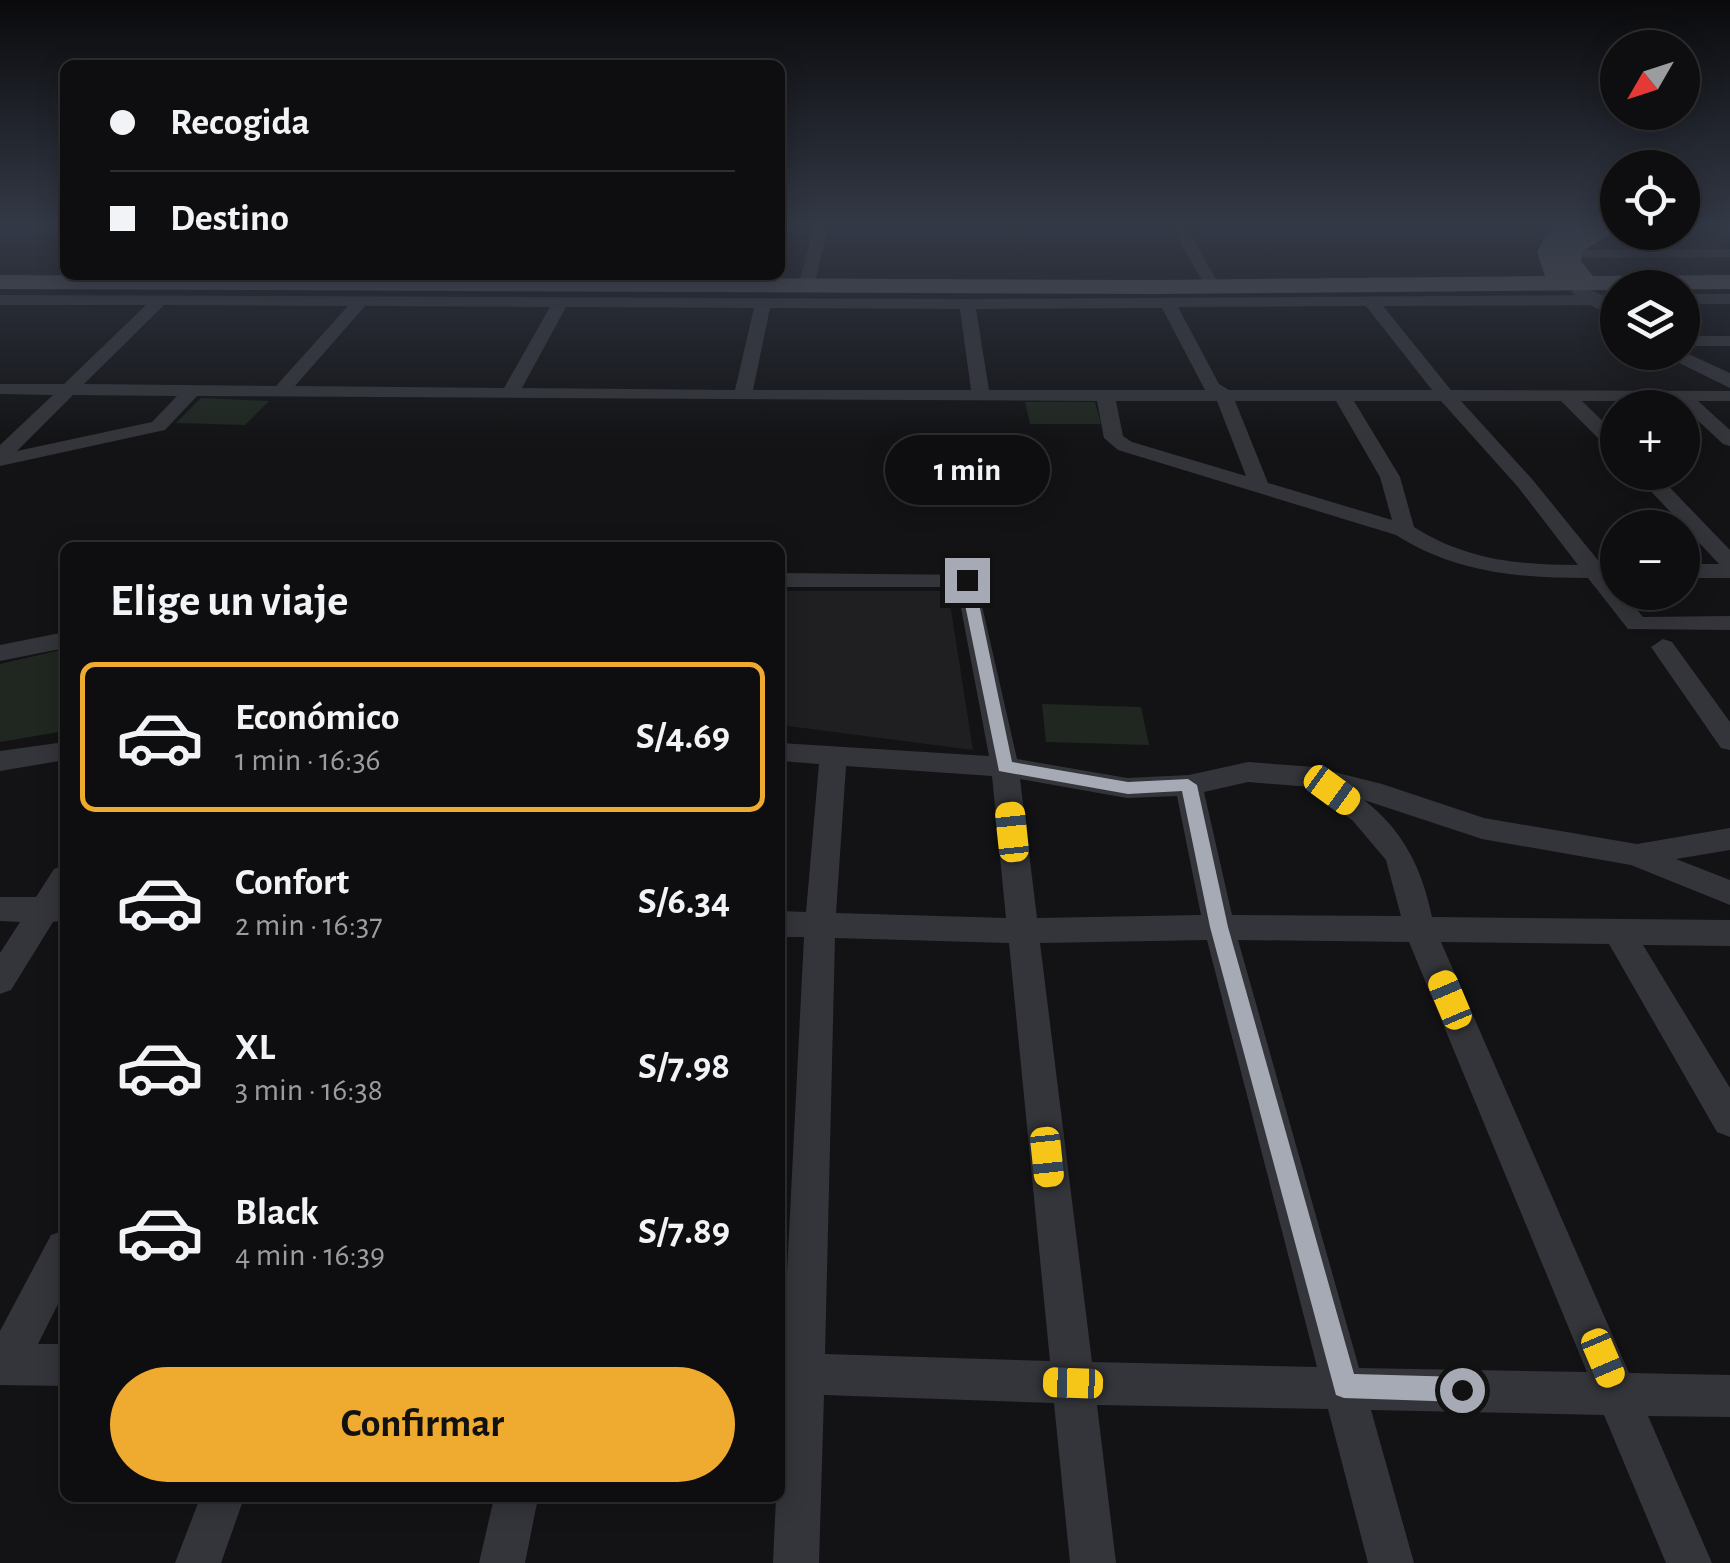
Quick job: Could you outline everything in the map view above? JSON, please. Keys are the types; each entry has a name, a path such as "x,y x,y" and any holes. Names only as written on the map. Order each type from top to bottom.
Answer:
{"street":[{"path":"0,300 1168,304 1599,297"},
{"path":"1700,300 1730,299"},
{"path":"74,388 73,382 160,300"},
{"path":"280,392 360,302"},
{"path":"510,394 560,302"},
{"path":"743,395 763,302"},
{"path":"1372,303 1447,398 1525,483 1636,624 1730,624"},
{"path":"966,304 980,393"},
{"path":"1168,304 1212,386 1224,395 1260,487"},
{"path":"1700,341 1730,341"},
{"path":"1700,367 1730,381"},
{"path":"0,458 74,388"},
{"path":"0,389 1600,398"},
{"path":"0,458 158,426 192,391"},
{"path":"1104,394 1114,438 1119,443 1404,530 1416,539 1492,570 1600,570"},
{"path":"1342,396 1403,508 1404,530"},
{"path":"1700,398 1730,396"},
{"path":"1568,398 1600,429"},
{"path":"1700,413 1730,440"},
{"path":"1661,490 1730,562"},
{"path":"1700,571 1730,571"},
{"path":"785,580 967,580 1005,767 1093,1563"},
{"path":"0,654 60,641"},
{"path":"1663,647 1726,730"},
{"path":"0,761 60,752"},
{"path":"785,752 1005,767 1128,788 1188,785 1248,772 1314,777 1382,794 1482,828 1636,855 1730,892"},
{"path":"796,1563 792,1373 833,757"},
{"path":"1314,777 1380,828 1402,858 1410,876 1419,928 1689,1563"},
{"path":"1188,785 1219,927 1391,1563"},
{"path":"1636,855 1730,839"},
{"path":"0,909 55,910"},
{"path":"0,980 55,910"},
{"path":"785,924 1021,931 1219,927 1730,932"},
{"path":"1619,933 1730,1120"},
{"path":"60,1257 3,1364 60,1365"},
{"path":"792,1373 1073,1383 1730,1396"},
{"path":"198,1563 221,1502"},
{"path":"502,1563 515,1502"}],"shaded area":[{"path":"201,398 269,401 245,425 176,423"},
{"path":"1025,402 1095,402 1101,424 1030,424"},
{"path":"785,591 948,591 973,750 785,726"},
{"path":"60,650 60,732 0,742 0,664"},
{"path":"1042,704 1141,707 1149,745 1046,742"}],"route":[{"path":"967,580 1005,767 1073,782 1128,788 1188,785 1219,927 1344,1386 1462,1390"}]}
